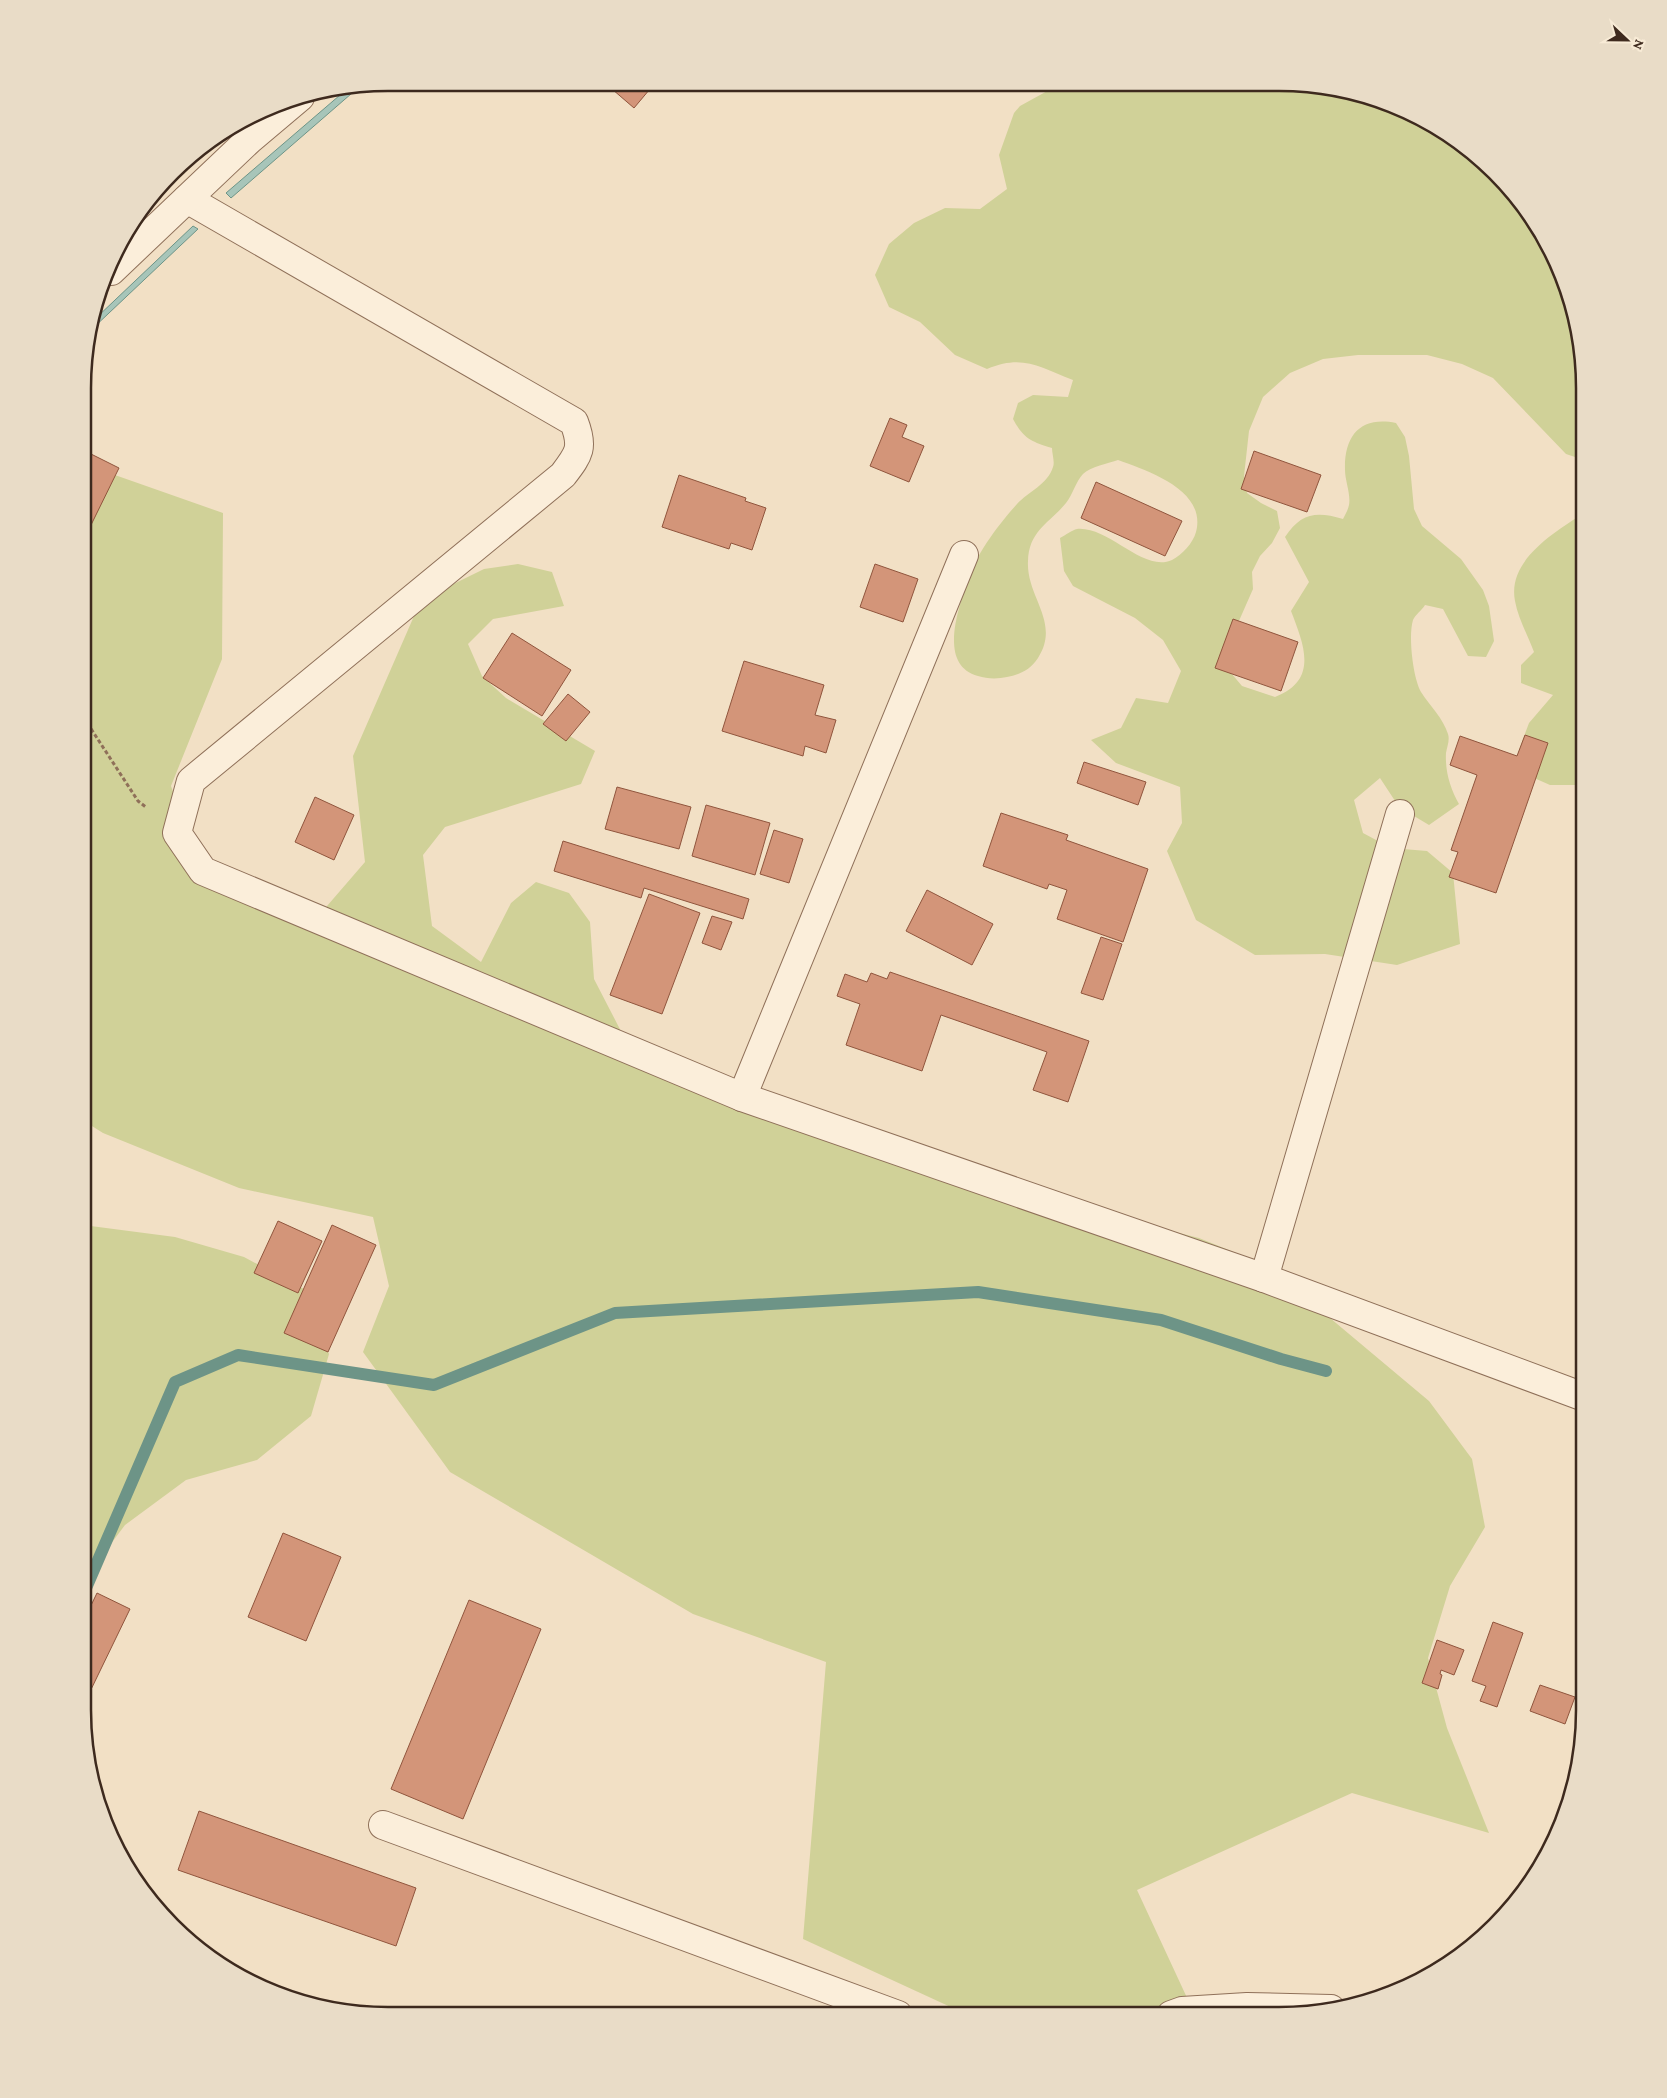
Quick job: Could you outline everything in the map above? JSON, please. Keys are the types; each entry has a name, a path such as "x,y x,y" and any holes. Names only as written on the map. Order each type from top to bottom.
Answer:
{"street":[{"path":"119,263 249,140 284,111"},
{"path":"187,199 574,422 581,440 577,457 563,475 191,781 177,833 203,870 742,1098 1264,1278 1576,1394"},
{"path":"742,1098 964,555"},
{"path":"1264,1278 1400,814"},
{"path":"383,1825 876,2007"},
{"path":"1234,2007 1268,2007"}],"path":[{"path":"91,729 138,801 177,833"}],"green space":[{"path":"1047,91 1279,91 1318,94 1356,101 1392,114 1427,131 1444,141 1475,165 1514,207 1526,223 1545,257 1566,311 1573,349 1576,388 1576,457 1566,454 1493,378 1462,364 1427,355 1358,355 1323,359 1290,373 1263,397 1249,431 1244,476 1247,493 1277,511 1280,528 1272,543 1260,556 1252,572 1253,589 1231,639 1231,673 1242,686 1275,697 1289,690 1298,681 1303,671 1303,649 1291,611 1309,582 1285,537 1297,523 1310,516 1325,515 1343,519 1349,505 1345,470 1345,458 1348,447 1351,438 1357,431 1373,422 1396,423 1405,437 1409,456 1414,509 1422,526 1461,559 1483,590 1489,606 1494,641 1486,657 1468,656 1443,609 1425,605 1414,618 1412,627 1411,646 1418,686 1446,728 1449,741 1446,753 1447,773 1459,804 1429,825 1399,807 1380,778 1354,800 1363,833 1391,848 1427,851 1453,873 1460,944 1397,965 1325,954 1255,955 1196,920 1167,851 1182,823 1180,787 1116,763 1091,740 1121,728 1136,698 1168,703 1181,671 1163,640 1135,618 1073,586 1064,571 1060,538 1077,529 1089,530 1101,534 1149,560 1161,562 1172,560 1187,548 1192,540 1196,532 1197,517 1193,505 1172,484 1118,460 1090,469 1083,474 1066,503 1036,534 1029,550 1029,574 1041,610 1046,633 1044,645 1038,658 1025,671 1000,678 978,676 965,670 958,660 954,648 956,619 976,560 1003,521 1017,504 1047,478 1054,465 1052,448 1038,444 1028,438 1020,431 1013,419 1018,403 1033,395 1068,397 1073,380 1021,362 987,369 955,355 920,322 889,307 875,275 889,244 914,223 945,208 980,209 1007,189 999,155 1014,113 1020,106"},
{"path":"91,468 95,468 223,513 222,659 171,786 196,858 321,913 365,862 353,756 421,600 484,569 518,564 552,572 564,606 493,619 468,644 482,676 506,698 595,751 581,784 445,827 423,855 432,926 481,962 511,903 536,882 569,893 590,922 594,979 625,1039 1003,1189 1199,1238 1268,1266 1429,1401 1472,1459 1485,1527 1450,1586 1428,1658 1447,1728 1489,1833 1352,1793 1137,1890 1191,2007 951,2007 803,1939 826,1662 693,1614 450,1472 363,1352 389,1286 373,1217 239,1188 103,1133 91,1125"},
{"path":"1576,518 1576,785 1550,785 1523,773 1517,756 1529,723 1553,695 1521,683 1521,665 1534,652 1516,607 1514,586 1518,573 1526,560 1547,538"},
{"path":"91,1226 175,1237 244,1257 304,1289 329,1354 311,1416 257,1460 186,1480 125,1525 91,1570"}],"shaded area":[{"path":"351,94 231,198 226,193 339,96"},
{"path":"193,226 198,229 98,323 100,314"}],"building":[{"path":"614,91 648,91 634,108"},
{"path":"890,418 907,425 902,437 924,446 909,482 870,466"},
{"path":"1254,451 1321,475 1307,512 1241,489"},
{"path":"91,454 119,468 91,525"},
{"path":"679,475 746,498 745,501 766,508 752,550 731,543 729,549 662,527"},
{"path":"1096,482 1182,521 1165,556 1081,518"},
{"path":"875,564 918,579 903,622 860,607"},
{"path":"1233,619 1298,642 1281,691 1215,668"},
{"path":"512,633 571,670 542,716 483,678"},
{"path":"744,661 824,685 815,715 836,720 826,753 805,746 803,756 722,731"},
{"path":"568,694 590,712 566,741 543,724"},
{"path":"1525,735 1548,743 1496,893 1449,877 1458,852 1451,850 1477,775 1450,765 1460,736 1517,756"},
{"path":"1084,762 1146,782 1138,805 1077,783"},
{"path":"617,787 691,807 679,849 605,829"},
{"path":"315,797 354,815 334,860 295,842"},
{"path":"706,805 770,823 755,875 692,856"},
{"path":"1001,813 1068,835 1066,840 1148,869 1123,942 1057,919 1067,890 1049,884 1047,889 983,866"},
{"path":"774,830 803,839 789,883 760,874"},
{"path":"563,841 749,899 743,919 644,888 641,898 554,871"},
{"path":"927,890 993,924 972,965 906,931"},
{"path":"649,894 700,913 662,1014 610,995"},
{"path":"712,916 732,922 721,950 702,943"},
{"path":"1101,937 1122,944 1103,1000 1081,993"},
{"path":"890,972 1089,1041 1068,1102 1033,1090 1047,1052 941,1015 922,1071 846,1045 860,1004 837,996 845,974 867,982 871,973 887,979"},
{"path":"278,1221 322,1241 298,1293 254,1273"},
{"path":"332,1225 376,1245 328,1352 284,1333"},
{"path":"283,1533 341,1557 306,1641 248,1617"},
{"path":"97,1593 130,1609 91,1689 91,1605"},
{"path":"469,1600 541,1629 463,1819 391,1789"},
{"path":"1493,1622 1523,1633 1497,1707 1480,1701 1486,1686 1472,1681"},
{"path":"1437,1640 1464,1650 1454,1675 1441,1670 1440,1674 1442,1675 1438,1689 1422,1683"},
{"path":"1540,1685 1575,1697 1565,1724 1530,1711"},
{"path":"199,1811 416,1888 396,1946 178,1870"}],"waterway":[{"path":"91,1576 175,1382 238,1355 434,1385 615,1313 978,1292 1161,1320 1281,1359 1326,1371"}]}
